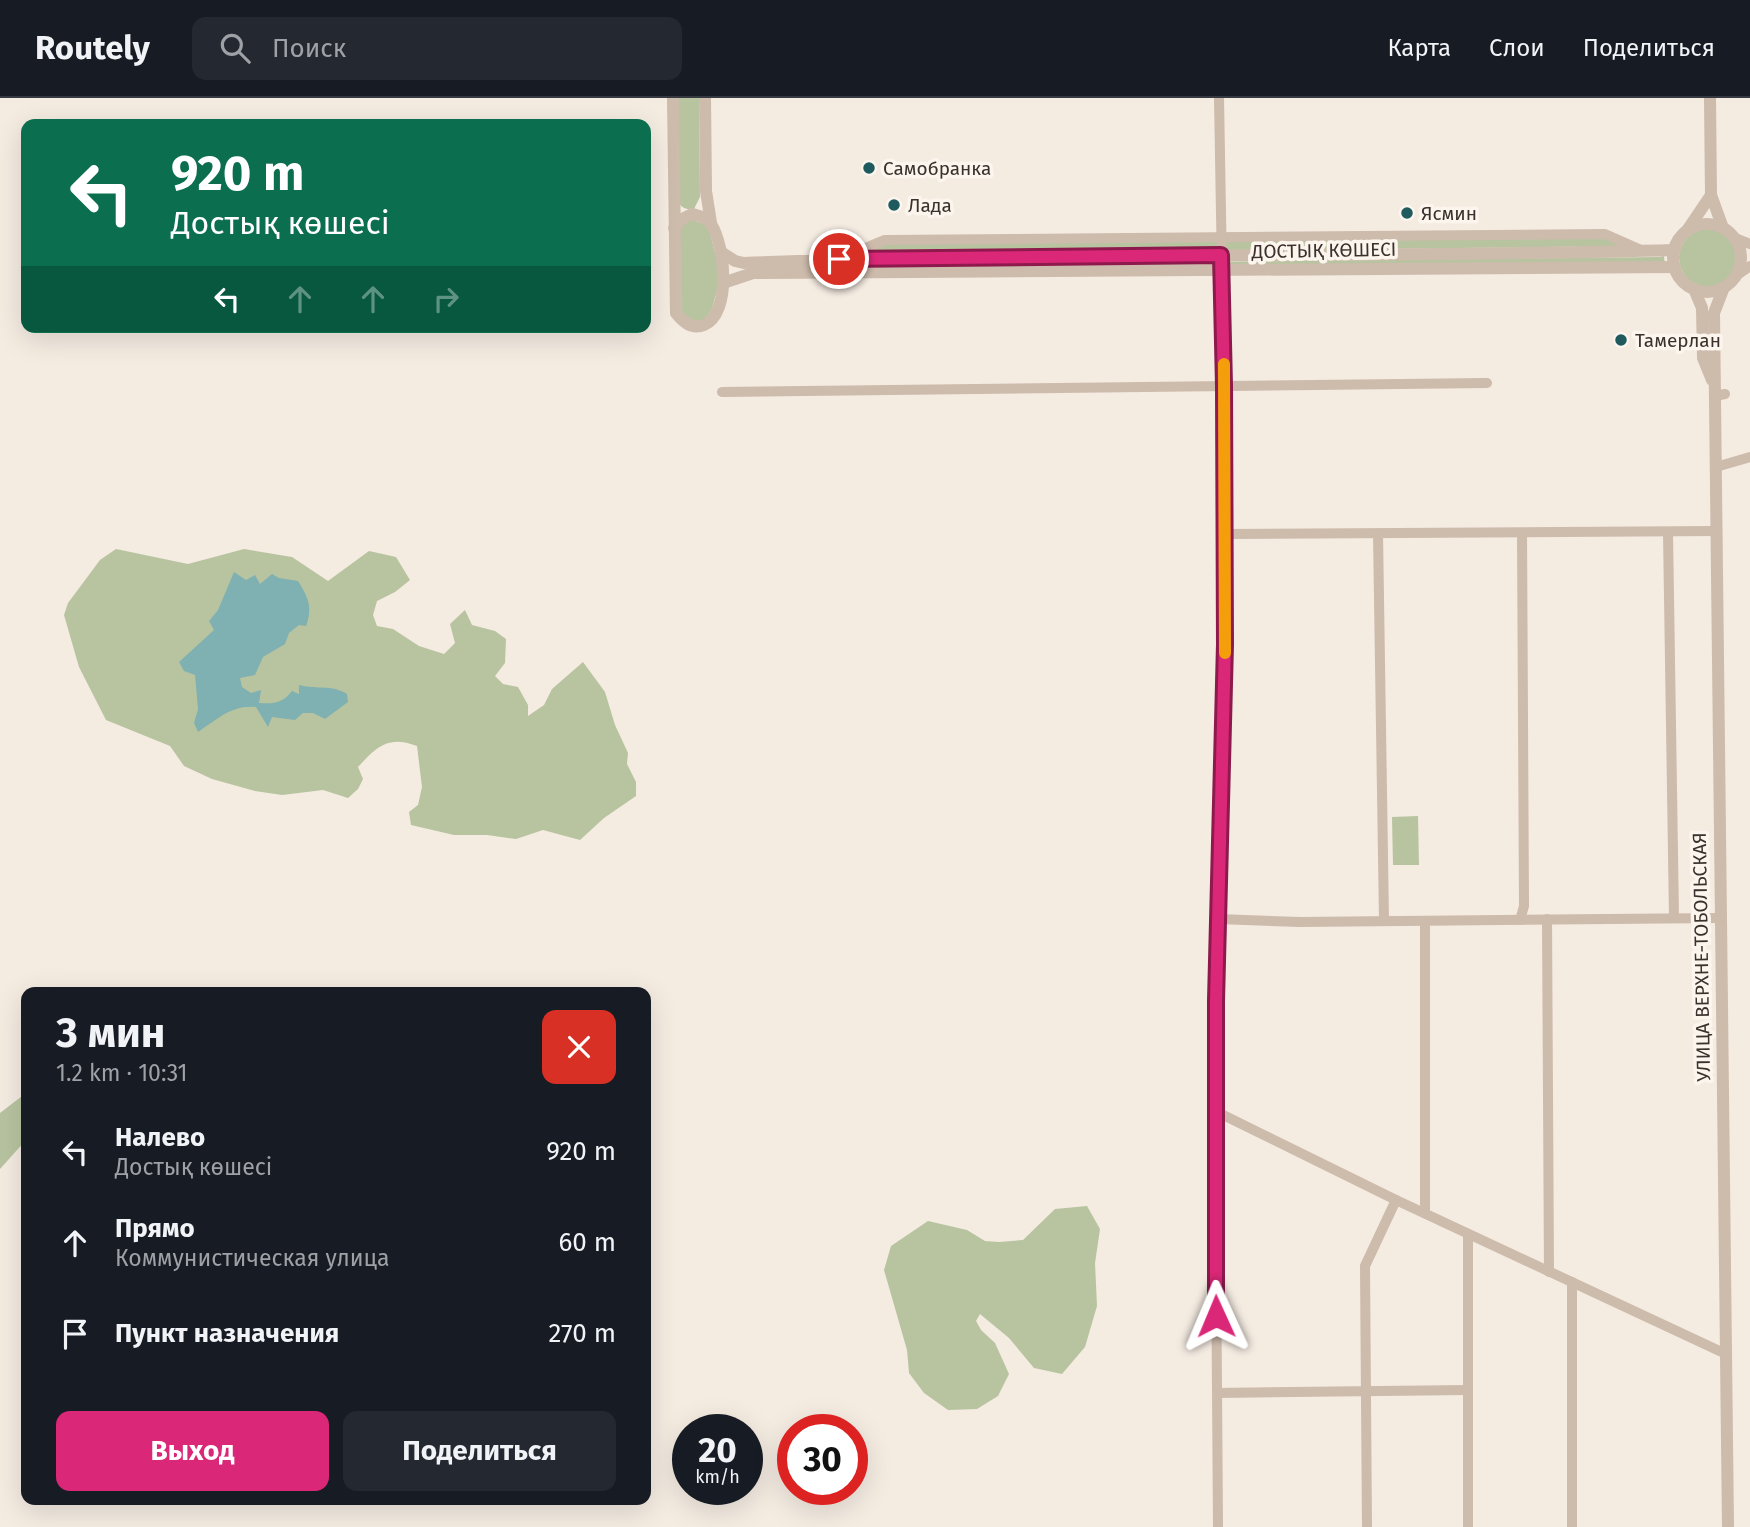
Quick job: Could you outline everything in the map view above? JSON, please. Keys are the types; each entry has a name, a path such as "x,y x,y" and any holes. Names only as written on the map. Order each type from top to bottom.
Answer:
{"street":[{"path":"673,98 676,313 690,326 700,327 712,319 717,311 723,283 721,252 711,223 706,191 705,98"},
{"path":"1218,1527 1215,1111 1226,534 1219,98"},
{"path":"1710,98 1711,195 1723,228"},
{"path":"1675,267 1675,250 1711,195"},
{"path":"674,228 681,219 692,214 711,223"},
{"path":"1685,233 1704,224 1723,228 1741,243 1740,266 1736,276"},
{"path":"839,259 885,240 1605,234 1642,250"},
{"name":"ДОСТЫҚ КӨШЕСІ","path":"721,252 744,263 839,259 1675,250"},
{"path":"1694,289 1707,292 1724,287 1750,266"},
{"name":"ДОСТЫҚ КӨШЕСІ","path":"723,283 753,273 1675,267"},
{"name":"УЛИЦА ВЕРХНЕ-ТОБОЛЬСКАЯ","path":"1675,267 1683,281 1694,289 1702,308 1703,358 1719,393"},
{"name":"УЛИЦА ВЕРХНЕ-ТОБОЛЬСКАЯ","path":"1724,287 1714,313 1719,393 1716,531 1728,1527"},
{"path":"722,391 1487,383"},
{"path":"1716,467 1750,457"},
{"path":"1226,534 1716,531"},
{"path":"1668,532 1674,919"},
{"path":"1520,920 1524,906 1522,533"},
{"path":"1378,534 1384,921"},
{"path":"1218,919 1300,922 1720,918"},
{"path":"1547,919 1549,1272"},
{"path":"1425,921 1425,1213"},
{"path":"1215,1111 1396,1200 1726,1354"},
{"path":"1367,1527 1365,1266 1396,1200"},
{"path":"1468,1234 1468,1527"},
{"path":"1572,1282 1572,1527"},
{"path":"1217,1393 1468,1390"}],"green space":[{"path":"677,98 699,98 700,197 694,209 684,208 678,202"},
{"path":"689,219 708,225 721,276 712,309 702,323 682,317 679,230"},
{"path":"1708,229 1724,234 1732,242 1737,258 1732,274 1724,282 1708,287 1692,282 1684,274 1679,258 1684,242 1692,234"},
{"path":"1605,238 1624,246 863,255 885,243"},
{"path":"1664,256 1665,266 745,267 1659,257"},
{"path":"116,549 188,564 244,549 292,557 328,581 369,551 396,557 410,580 377,601 373,615 377,626 393,629 419,646 444,654 455,643 450,624 465,610 472,625 495,631 506,639 505,663 495,676 503,684 518,687 528,705 528,716 544,705 552,689 583,662 605,692 615,725 628,753 627,764 636,782 636,796 604,818 580,840 543,830 516,839 487,835 454,835 411,825 409,812 418,805 422,787 417,746 407,743 391,742 371,753 358,767 363,779 358,789 348,798 323,790 282,795 255,791 212,779 184,766 170,746 106,720 79,667 64,615 68,603 100,560"},
{"path":"1418,816 1419,865 1393,865 1392,817"},
{"path":"21,1097 21,1146 0,1169 0,1113"},
{"path":"1087,1206 1100,1229 1095,1263 1097,1306 1085,1347 1062,1374 1034,1368 1009,1338 980,1314 976,1321 995,1343 1009,1374 998,1396 977,1409 948,1410 924,1393 909,1373 907,1350 884,1270 891,1246 928,1221 967,1230 985,1241 1023,1240 1055,1209"}],"water":[{"path":"234,572 246,580 255,575 260,584 272,574 298,581 307,597 309,608 306,626 299,625 289,633 285,644 263,657 255,675 240,678 242,687 251,693 261,690 259,703 278,702 292,691 299,694 299,685 341,691 347,694 348,702 325,719 313,713 303,713 295,720 272,717 268,727 256,707 239,708 198,732 194,723 198,709 195,675 184,671 179,662 214,630 209,621 218,610"}],"slow traffic":[{"path":"1224,364 1225,653"}],"place":[{"name":"Самобранка","path":"869,168"},
{"name":"Лада","path":"894,205"},
{"name":"Ясмин","path":"1407,213"},
{"name":"Тамерлан","path":"1621,340"}],"route":[{"path":"839,259 1221,255 1226,524 1216,1001 1216,1316"}]}
